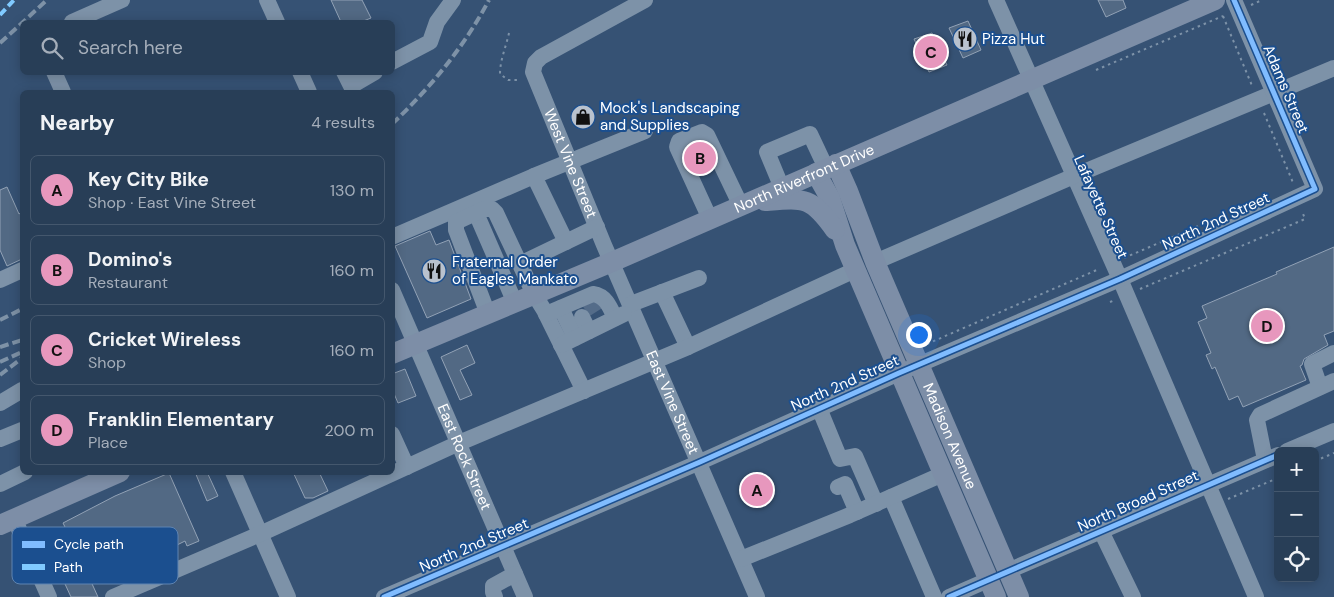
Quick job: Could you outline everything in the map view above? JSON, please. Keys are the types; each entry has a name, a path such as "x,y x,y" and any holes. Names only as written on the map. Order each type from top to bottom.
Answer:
{"main road":[{"name":"North Riverfront Drive","path":"395,353 612,262 1031,79 1219,8"},
{"name":"Madison Avenue","path":"826,168 830,198 844,244 992,588"},
{"name":"Madison Avenue","path":"826,168 848,191 875,262 1019,597"},
{"path":"744,205 791,199 807,201 820,210 844,244"},
{"path":"7,521 113,475"}],"street":[{"path":"77,20 122,0"},
{"path":"267,0 276,20"},
{"path":"395,60 430,42 437,22 453,0"},
{"name":"West Vine Street","path":"612,262 533,72 535,63 550,52 645,0"},
{"name":"Lafayette Street","path":"996,0 1127,295 1256,597"},
{"name":"Adams Street","path":"1236,5 1315,189"},
{"path":"875,262 1074,176 1334,68"},
{"path":"55,75 62,90"},
{"path":"301,75 308,90"},
{"path":"346,75 351,86 369,75"},
{"path":"395,235 569,161 646,131"},
{"path":"710,219 677,147 679,141 702,132 707,135 744,205"},
{"path":"782,188 767,152 810,134 826,168"},
{"path":"534,176 566,242"},
{"name":"North 2nd Street","path":"384,597 1120,279 1315,189"},
{"path":"488,314 456,230 456,222 484,209 492,209 496,213 534,294 546,314"},
{"path":"476,213 515,303"},
{"path":"520,264 597,227"},
{"name":"East Vine Street","path":"612,262 757,597"},
{"path":"395,472 459,443 688,347 855,270"},
{"path":"0,280 20,271"},
{"path":"546,314 584,317 632,307 662,292 700,278"},
{"path":"662,292 688,347"},
{"name":"East Rock Street","path":"395,297 525,597"},
{"path":"546,314 584,317"},
{"path":"584,317 584,391"},
{"path":"1271,457 1257,420 1260,415 1327,384 1312,364 1334,353"},
{"path":"0,403 20,391"},
{"path":"819,408 840,459 854,456 876,504"},
{"path":"0,439 20,431"},
{"path":"1296,447 1334,431"},
{"path":"395,441 407,467"},
{"name":"North Broad Street","path":"1008,571 1271,457"},
{"path":"741,559 876,504 942,474"},
{"path":"1,488 20,475"},
{"path":"235,475 288,597"},
{"path":"178,569 389,475"},
{"path":"838,487 845,484 857,512"},
{"path":"891,497 934,597"},
{"path":"1101,531 1133,597"},
{"path":"495,597 492,592 493,586 515,574"},
{"path":"42,584 49,597"},
{"path":"113,597 143,584"},
{"path":"949,597 992,588"}],"path":[{"path":"1089,73 1219,8 1262,0"},
{"path":"1110,302 1305,219 1298,196 1219,8"},
{"path":"509,33 506,49 500,64 500,74 508,80 518,80"},
{"path":"1319,459 1334,453"},
{"path":"1226,500 1274,480"}],"building":[{"path":"331,0 362,0 371,18 366,20 340,20"},
{"path":"1098,0 1123,0 1126,8 1106,17"},
{"name":"Pizza Hut","path":"968,21 981,50 963,58 949,28"},
{"path":"932,33 947,65 929,72 914,39"},
{"path":"700,144 712,168 700,173 688,148"},
{"path":"7,187 20,213 20,260 7,266 0,250 0,190"},
{"name":"Fraternal Order of Eagles Mankato","path":"430,231 436,245 449,240 471,299 427,318 395,246"},
{"path":"1334,247 1334,331 1324,335 1328,345 1304,359 1300,366 1306,380 1243,407 1238,396 1229,400 1215,367 1212,369 1206,355 1211,353 1198,322 1207,318 1202,306"},
{"path":"467,345 475,363 460,370 472,395 460,400 441,357"},
{"path":"405,369 416,396 398,403 395,396 395,373"},
{"path":"164,475 170,475 199,541 187,546 185,541 178,544 178,527 65,527 63,523 115,496"},
{"path":"196,475 208,475 218,496 207,501"},
{"path":"294,475 320,475 328,491 313,498 305,498"},
{"path":"65,584 92,584 98,597 71,597"}],"tunnel":[{"path":"589,301 596,312"}],"railway":[{"path":"25,20 47,0"},
{"path":"395,121 446,66 469,34 489,0"},
{"path":"0,43 20,25"},
{"path":"0,320 20,310"},
{"path":"0,347 20,341"},
{"path":"0,362 20,353"},
{"path":"0,375 20,360"}],"marked path":[{"path":"0,15 14,0"}],"cycle path":[{"path":"384,597 1120,279 1315,189 1234,0"},
{"path":"949,597 1274,457"}],"place":[{"name":"Pizza Hut","path":"965,39"},
{"name":"Cricket Wireless","path":"931,52"},
{"name":"Mock's Landscaping and Supplies","path":"583,117"},
{"name":"Domino's","path":"700,158"},
{"name":"Fraternal Order of Eagles Mankato","path":"434,271"},
{"name":"Franklin Elementary","path":"1267,326"},
{"name":"Key City Bike","path":"757,490"}]}
